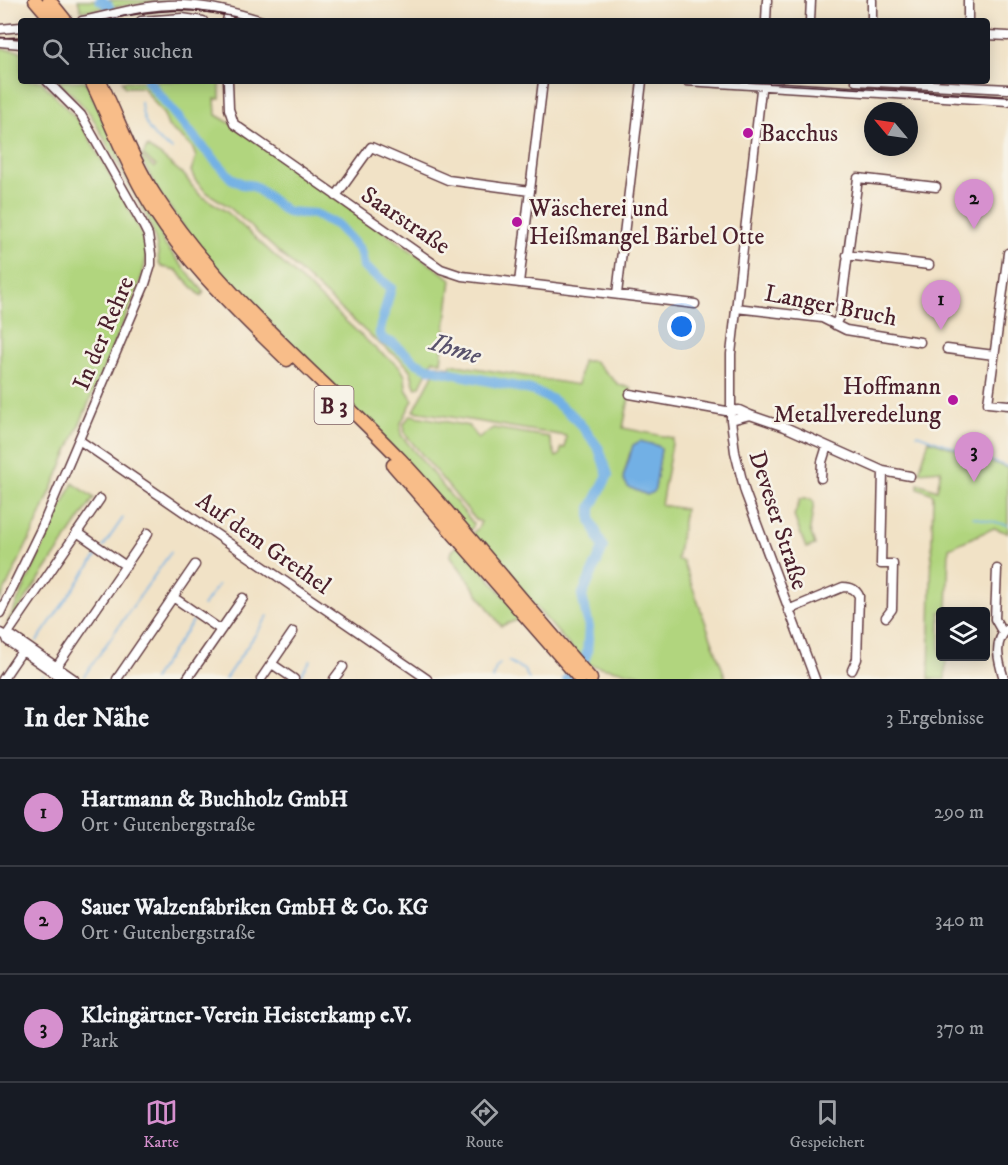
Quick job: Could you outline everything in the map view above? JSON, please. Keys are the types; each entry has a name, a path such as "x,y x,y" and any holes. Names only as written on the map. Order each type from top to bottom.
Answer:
{"highway":[{"path":"46,4 52,18"},
{"path":"46,4 62,18"},
{"name":"B 3","path":"92,84 147,199 191,261 248,322 396,467 586,678"},
{"name":"B 3","path":"101,84 127,142 154,193 175,225 248,309 401,461 469,536 567,659"}],"street":[{"path":"766,18 767,0"},
{"path":"810,18 811,0"},
{"path":"872,0 872,18"},
{"path":"968,0 968,18"},
{"path":"97,18 124,11 166,5 185,5 228,16"},
{"path":"0,29 18,27"},
{"path":"990,35 1008,36"},
{"path":"0,42 18,44"},
{"name":"In der Rehre","path":"0,613 41,529 149,275 151,254 142,223 85,121 74,106 50,84"},
{"name":"Saarstraße","path":"228,84 229,109 234,124 441,269 462,276 695,304"},
{"path":"519,283 543,84"},
{"path":"616,294 642,84"},
{"name":"Deveser Straße","path":"762,84 729,382 731,415 735,452 745,492 815,679"},
{"path":"776,84 1008,101"},
{"path":"913,84 1008,89"},
{"path":"336,196 371,147 448,180 530,191"},
{"path":"835,325 840,315 858,178 936,187"},
{"path":"1008,253 1004,302 988,403 1008,405"},
{"path":"847,255 929,265"},
{"name":"Langer Bruch","path":"736,308 822,318 846,330 920,342"},
{"path":"947,350 994,356"},
{"path":"630,394 731,415 739,410 785,427 883,471 910,476"},
{"name":"Auf dem Grethel","path":"79,440 427,679"},
{"path":"821,477 822,462 827,446"},
{"path":"883,471 881,564 893,564 892,609 886,617"},
{"path":"3,634 100,499"},
{"path":"77,532 126,566"},
{"path":"54,669 148,533"},
{"path":"117,679 195,565"},
{"path":"997,569 996,619 1005,631 998,642 999,662 1004,679"},
{"path":"788,610 843,587 856,591 859,596 857,659 852,670"},
{"path":"173,597 221,630"},
{"path":"187,679 243,598"},
{"path":"261,679 293,632"},
{"path":"3,634 8,641 22,651 74,679"},
{"path":"3,634 12,636 54,669 63,679"},
{"path":"3,679 22,651"},
{"path":"272,664 294,679"},
{"path":"334,679 343,667"}],"green space":[{"path":"78,0 169,0 81,11"},
{"path":"0,49 18,51 18,84 44,84 82,125 136,222 144,242 146,258 135,295 35,528 0,600"},
{"path":"60,84 86,84 122,160 120,163 159,229 164,244 204,292 201,296 176,270 162,267 159,264 156,239 149,221 91,115"},
{"path":"124,84 149,84 207,154 208,152 153,84 220,84 220,99 215,99 216,115 451,279 441,362 433,360 420,386 416,388 410,370 403,362 376,341 228,206 206,192 195,180 191,171 196,157 192,147 168,126 164,115 143,87 125,87"},
{"path":"147,147 185,176 200,195 226,211 377,350 400,367 405,376 406,389 413,400 401,423 401,435 473,523 469,531 201,251 158,191 138,153 154,168 156,166 143,155"},
{"path":"582,361 594,361 619,385 631,388 623,428 673,438 661,505 685,509 677,560 683,561 726,679 664,679 590,665 588,667 472,534 481,522 476,520 405,434 404,423 411,415 469,426 478,439 493,428 549,437 556,457 560,455 561,448 565,448 566,436 414,411 435,371 536,394 558,406 584,430 585,427 574,415 552,397 530,388 436,369 437,365 450,367 451,364 578,385","holes":["661,449 655,489 647,495 628,487 623,478 630,453"]},
{"path":"929,440 1008,468 1008,533 994,528 949,548 947,607 936,607 936,661 946,661 945,679 929,679 933,494 918,488 918,483 937,490 941,470 919,472"},
{"path":"73,483 94,498 8,625 7,624"},
{"path":"800,499 811,499 814,502 810,530 815,545 806,548 794,516"},
{"path":"460,544 523,618 501,626 451,556 452,551"}],"water":[{"path":"640,441 661,449 655,489 647,495 628,487 623,478 633,445"}],"waterway":[{"name":"Ihme","path":"100,0 108,5 113,18"},
{"name":"Ihme","path":"150,84 231,178 242,184 254,186 287,212 315,214 337,225 360,250 364,267 391,288 380,329 380,335 384,340 394,344 417,363 428,368 531,390 551,399 573,416 599,449 608,475 591,508 591,520 603,548 582,596 589,627 587,653 584,661 567,679"},
{"path":"141,102 143,117 149,130 159,141 172,149"},
{"path":"917,434 1008,467"},
{"path":"973,517 1008,525"},
{"path":"103,547 123,518"},
{"path":"37,641 100,551"},
{"path":"114,633 171,552"},
{"path":"203,606 218,585"},
{"path":"225,679 268,616"},
{"path":"153,679 193,621"},
{"path":"84,676 113,635"},
{"path":"300,676 311,660"},
{"path":"508,661 524,670 529,679"},
{"path":"493,679 496,667 500,664"},
{"path":"40,679 43,675"}],"tram line":[{"path":"117,18 175,10 239,18"},
{"path":"0,38 18,37"},
{"path":"781,84 1008,97"}],"place":[{"name":"Bacchus","path":"748,133"},
{"name":"Wäscherei und Heißmangel Bärbel Otte","path":"517,222"},
{"name":"Sauer Walzenfabriken GmbH & Co. KG","path":"974,229"},
{"name":"Hartmann & Buchholz GmbH","path":"941,330"},
{"name":"Hoffmann Metallveredelung","path":"953,400"},
{"name":"Kleingärtner-Verein Heisterkamp e.V.","path":"974,482"}]}
